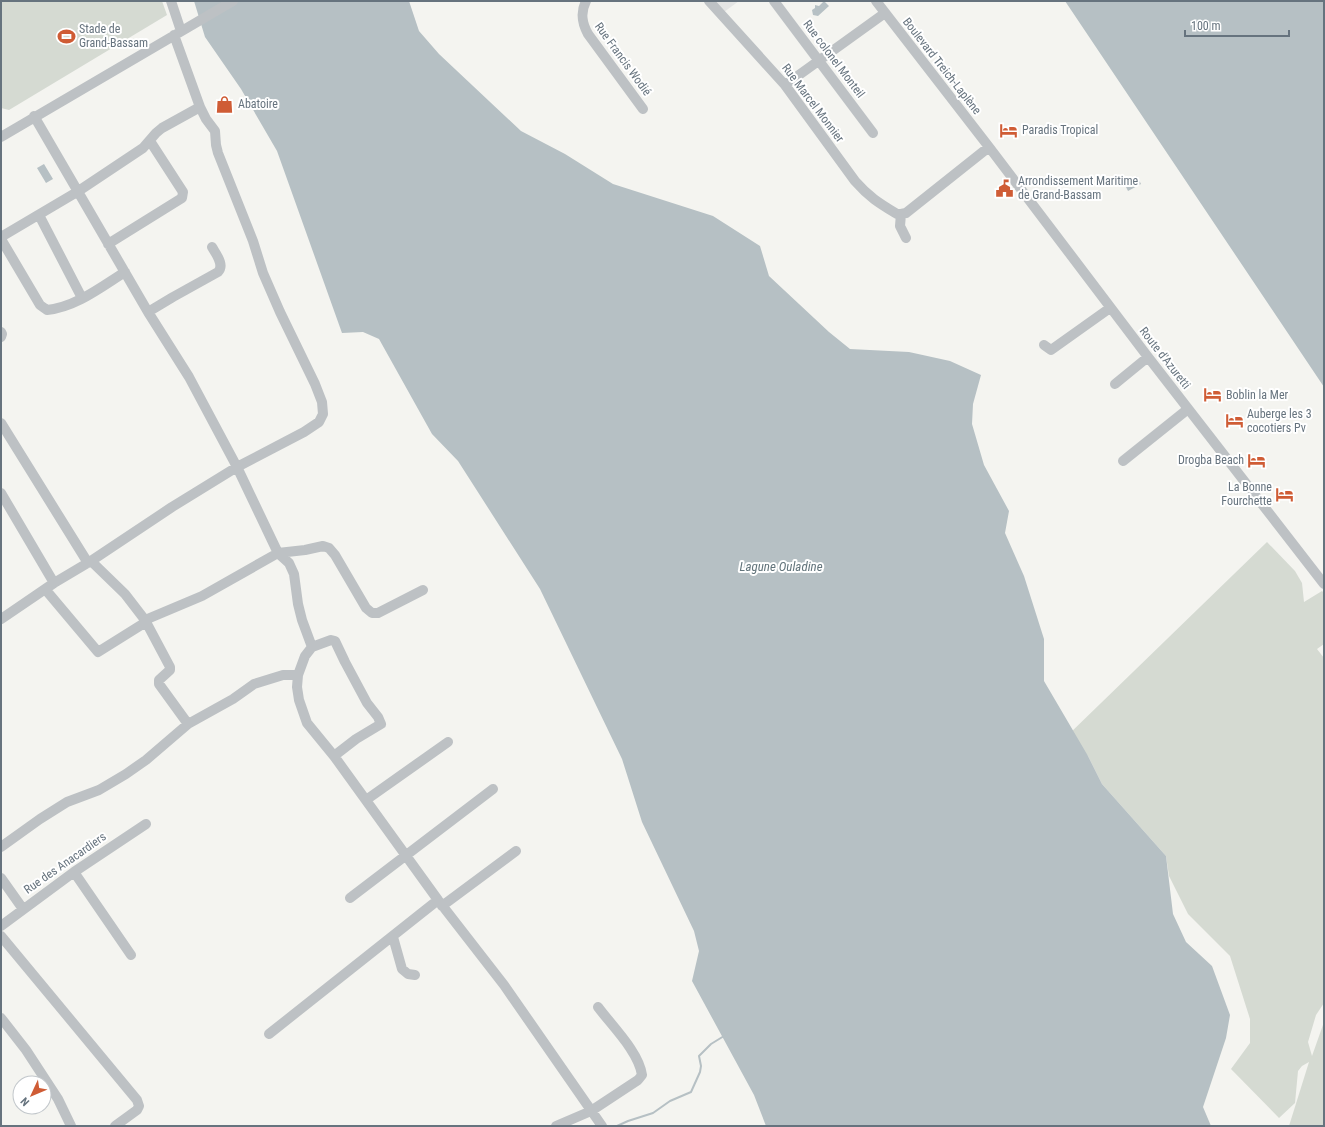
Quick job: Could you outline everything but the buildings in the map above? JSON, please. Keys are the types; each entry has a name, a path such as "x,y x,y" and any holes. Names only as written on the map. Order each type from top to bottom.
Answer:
{"street":[{"path":"1,619 54,583 237,466 304,432 319,422 323,414 322,402 315,384 263,273 253,241 218,153 215,131 206,119 200,107 181,31 171,1"},
{"path":"1,136 233,1"},
{"name":"Rue Marcel Monnier","path":"708,1 785,85 855,181 875,201 897,214 901,214"},
{"name":"Rue colonel Monteil","path":"774,1 874,133"},
{"name":"Boulevard Treich-Laplène","path":"876,1 989,147"},
{"name":"Rue Francis Wodié","path":"584,2 582,14 583,24 588,34 643,109"},
{"path":"785,85 885,13"},
{"path":"125,272 82,298 52,310 47,310 40,305 1,238 77,192 134,155 162,128 200,107"},
{"path":"34,116 148,312 189,377 237,466 278,553 289,563 294,574 302,620 312,647"},
{"path":"108,244 182,198 183,192 150,141"},
{"path":"906,238 900,226 901,214 912,208 989,147"},
{"name":"Route d'Azuretti","path":"989,147 1148,358 1324,584"},
{"path":"39,215 82,298"},
{"path":"148,312 221,270 221,264 212,247"},
{"path":"1044,345 1051,350 1110,308"},
{"path":"1,332 1,337"},
{"path":"1115,384 1148,358"},
{"path":"1122,461 1188,409"},
{"path":"1,423 89,562 125,594 145,621 170,667 170,670 159,680 159,684 188,724"},
{"path":"1,493 54,583"},
{"path":"45,589 98,652 145,621 202,596 278,553 323,546 329,548 338,560 366,608 372,613 378,613 423,590"},
{"path":"334,756 356,739 381,724 378,717 367,703 335,640 331,640 312,647 306,656 298,675 297,687 299,700 307,722 334,756 440,903 504,985 602,1126"},
{"path":"1,847 67,802 99,790 126,774 146,760 188,724 233,699 254,684 283,675 298,675"},
{"path":"366,800 448,742"},
{"path":"350,898 492,790"},
{"name":"Rue des Anacardiers","path":"1,926 74,872 146,824"},
{"path":"269,1034 393,937 516,851"},
{"path":"74,872 131,955"},
{"path":"1,878 23,909"},
{"path":"1,936 137,1100 139,1106 137,1110 115,1126"},
{"path":"393,937 402,969 408,974 415,975"},
{"path":"556,1126 591,1111 638,1080 642,1075 641,1066 632,1051 598,1007"},
{"path":"1,1018 26,1050 58,1099 71,1126"}],"shaded area":[{"name":"Stade de Grand-Bassam","path":"1,1 162,1 167,15 9,110 1,108"},
{"path":"714,1 739,1 724,12"},
{"path":"1267,542 1295,571 1302,583 1304,602 1322,591 1324,593 1324,644 1317,649 1324,658 1324,1003 1316,1015 1308,1042 1312,1056 1324,1022 1324,1126 1289,1126 1309,1062 1302,1066 1298,1071 1295,1103 1279,1118 1231,1069 1250,1043 1250,1019 1230,956 1188,914 1169,876 1166,856 1102,784 1088,756 1067,736"}],"water":[{"name":"Lagune Ouladine","path":"194,1 409,1 419,31 439,54 521,131 565,154 613,184 713,216 760,246 769,276 829,332 850,349 909,352 950,361 981,375 973,404 972,424 984,465 1009,511 1005,533 1024,576 1044,639 1044,681 1088,756 1102,784 1166,856 1173,914 1186,942 1212,966 1230,1015 1226,1038 1203,1107 1211,1126 766,1126 754,1095 692,981 699,951 694,931 642,822 622,759 540,589 458,461 432,434 379,339 363,332 342,333 277,151 241,89 205,37"},
{"path":"824,1 829,6 818,16 813,15 812,10 815,8 815,5 819,6"},
{"path":"1065,1 1324,1 1324,387"},
{"path":"44,164 53,179 46,183 37,168"},
{"path":"1137,176 1141,184 1128,191 1124,183"}],"waterway":[{"path":"617,1126 653,1113 670,1101 691,1092 700,1072 701,1066 699,1056 711,1044 724,1036"}],"place":[{"name":"Stade de Grand-Bassam","path":"66,36"},
{"name":"Abatoire","path":"225,104"},
{"name":"Paradis Tropical","path":"1009,130"},
{"name":"Arrondissement Maritime de Grand-Bassam","path":"1005,188"},
{"name":"Boblin la Mer","path":"1213,395"},
{"name":"Auberge les 3 cocotiers Pv","path":"1234,421"},
{"name":"Drogba Beach","path":"1257,460"},
{"name":"La Bonne Fourchette","path":"1285,494"}]}
